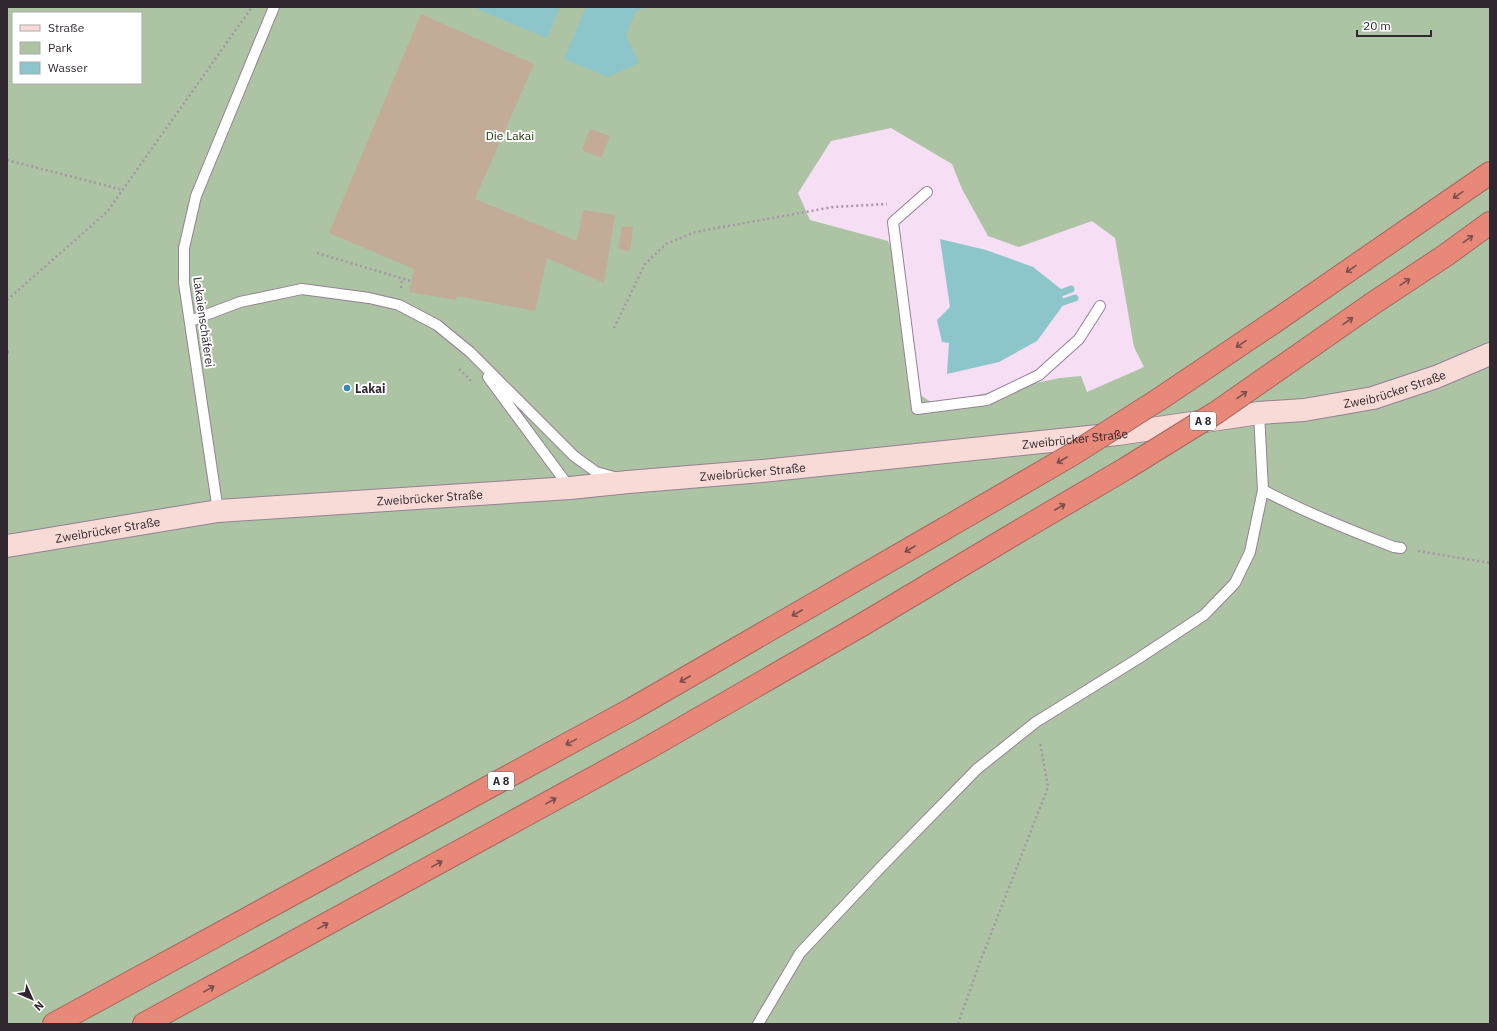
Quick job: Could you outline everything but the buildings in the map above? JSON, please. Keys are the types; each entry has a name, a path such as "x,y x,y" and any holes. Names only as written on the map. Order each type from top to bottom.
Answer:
{"highway":[{"name":"A 8","path":"54,1024 632,709 1073,454 1161,398 1274,322 1490,173"},
{"name":"A 8","path":"144,1024 648,748 860,626 1125,469 1217,412 1372,304 1446,255 1490,223"}],"main road":[{"name":"Zweibrücker Straße","path":"7,546 218,511 570,488 762,471 1118,434 1259,413 1304,410 1373,398 1436,377 1490,354"}],"lane":[{"name":"Lakaienschäferei","path":"218,511 184,283 184,248 196,196 274,7"},
{"path":"927,192 893,222 917,409 987,400 1039,375 1080,339 1100,306"},
{"path":"190,321 240,302 302,289 369,298 399,305 437,325 470,352 574,456 596,472 628,482"},
{"path":"470,352 570,488"},
{"path":"758,1024 800,953 881,867 977,769 1036,722 1139,658 1204,615 1235,583 1250,552 1263,490 1259,413"},
{"path":"1263,490 1297,508 1338,526 1394,547 1401,548"}],"path":[{"path":"7,300 107,212 252,7"},
{"path":"7,160 122,190"},
{"path":"614,328 645,264 666,244 695,232 833,207 888,204"},
{"path":"317,253 411,281"},
{"path":"399,305 402,278"},
{"path":"458,367 473,384"},
{"path":"1401,548 1490,563"},
{"path":"958,1024 980,962 1048,787 1036,722"}],"green space":[{"name":"Die Lakai","path":"7,7 1490,7 1490,1024 7,1024","holes":["891,128 952,164 962,189 988,236 1019,247 1092,221 1115,238 1134,347 1144,367 1087,392 1081,376 1060,378 934,404 908,387 904,278 888,241 810,220 798,193 831,141"]}],"water":[{"path":"472,7 560,7 547,38"},
{"path":"586,7 647,7 636,11 626,35 639,63 608,77 564,59"},
{"path":"940,239 986,250 1033,267 1061,289 1064,304 1037,341 999,362 947,374 949,343 942,342 937,320 950,307"}],"waterway":[{"path":"1061,293 1071,289"},
{"path":"1063,302 1075,298"}],"place":[{"name":"Lakai","path":"347,388"}]}
